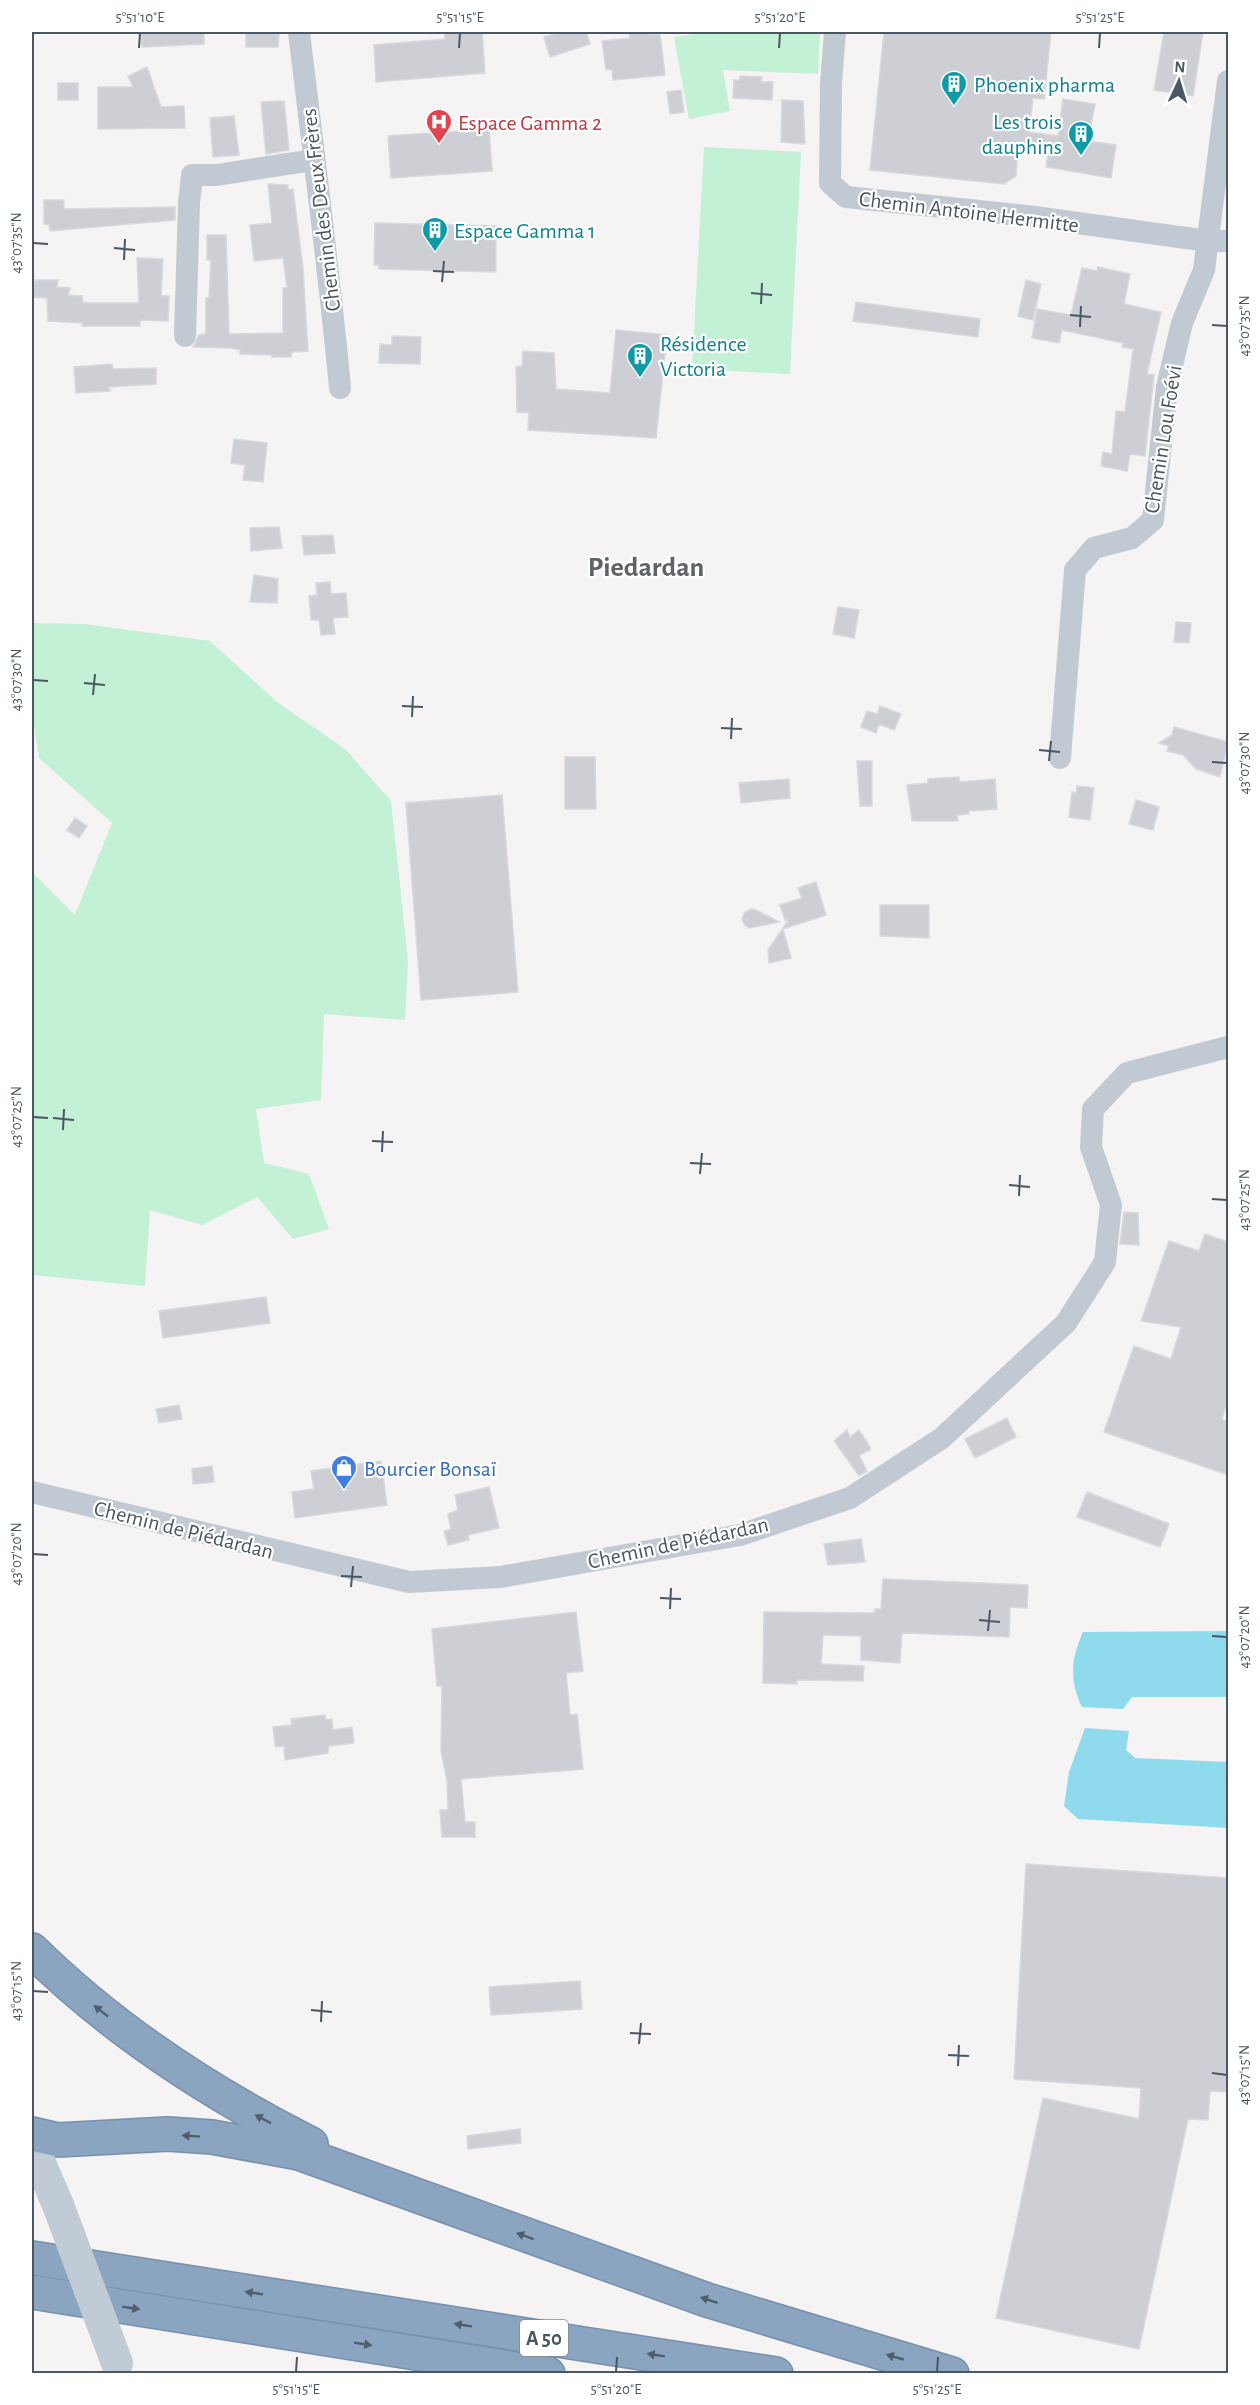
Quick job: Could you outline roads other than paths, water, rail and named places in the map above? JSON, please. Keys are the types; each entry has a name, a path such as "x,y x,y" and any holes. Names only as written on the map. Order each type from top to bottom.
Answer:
{"highway":[{"path":"32,1950 66,1984 122,2028 221,2096 409,2193"},
{"path":"32,2134 58,2140 168,2134 260,2144 299,2153 707,2300 952,2373"},
{"name":"A 50","path":"32,2258 776,2373"},
{"name":"A 50","path":"32,2292 548,2373"}],"main road":[{"path":"32,2144 58,2205 118,2368"}],"street":[{"name":"Chemin des Deux Frères","path":"299,32 313,160 329,269 340,388"},
{"name":"Chemin Antoine Hermitte","path":"835,32 831,83 830,183 846,197 1027,216 1218,241"},
{"name":"Chemin Lou Foévi","path":"1059,758 1075,570 1094,548 1132,538 1153,520 1167,387 1182,323 1218,241 1228,81"},
{"path":"185,336 192,175 217,175 313,160"},
{"name":"Chemin de Piédardan","path":"32,1492 409,1582 500,1577 740,1534 850,1498 942,1438 1066,1323 1105,1262 1111,1205 1091,1147 1093,1109 1127,1073 1228,1047"}],"water":[{"path":"1228,1631 1228,1697 1132,1697 1123,1709 1082,1707 1075,1688 1073,1670 1076,1651 1083,1632"},
{"path":"1085,1728 1129,1731 1126,1750 1135,1758 1228,1762 1228,1828 1078,1819 1064,1806 1069,1772"}],"place":[{"name":"Phoenix pharma","path":"954,107"},
{"name":"Espace Gamma 2","path":"439,145"},
{"name":"Les trois dauphins","path":"1081,157"},
{"name":"Espace Gamma 1","path":"435,253"},
{"name":"Résidence Victoria","path":"640,379"},
{"name":"Bourcier Bonsaï","path":"344,1491"}],"district":[{"name":"Piedardan","path":"646,566"}]}
